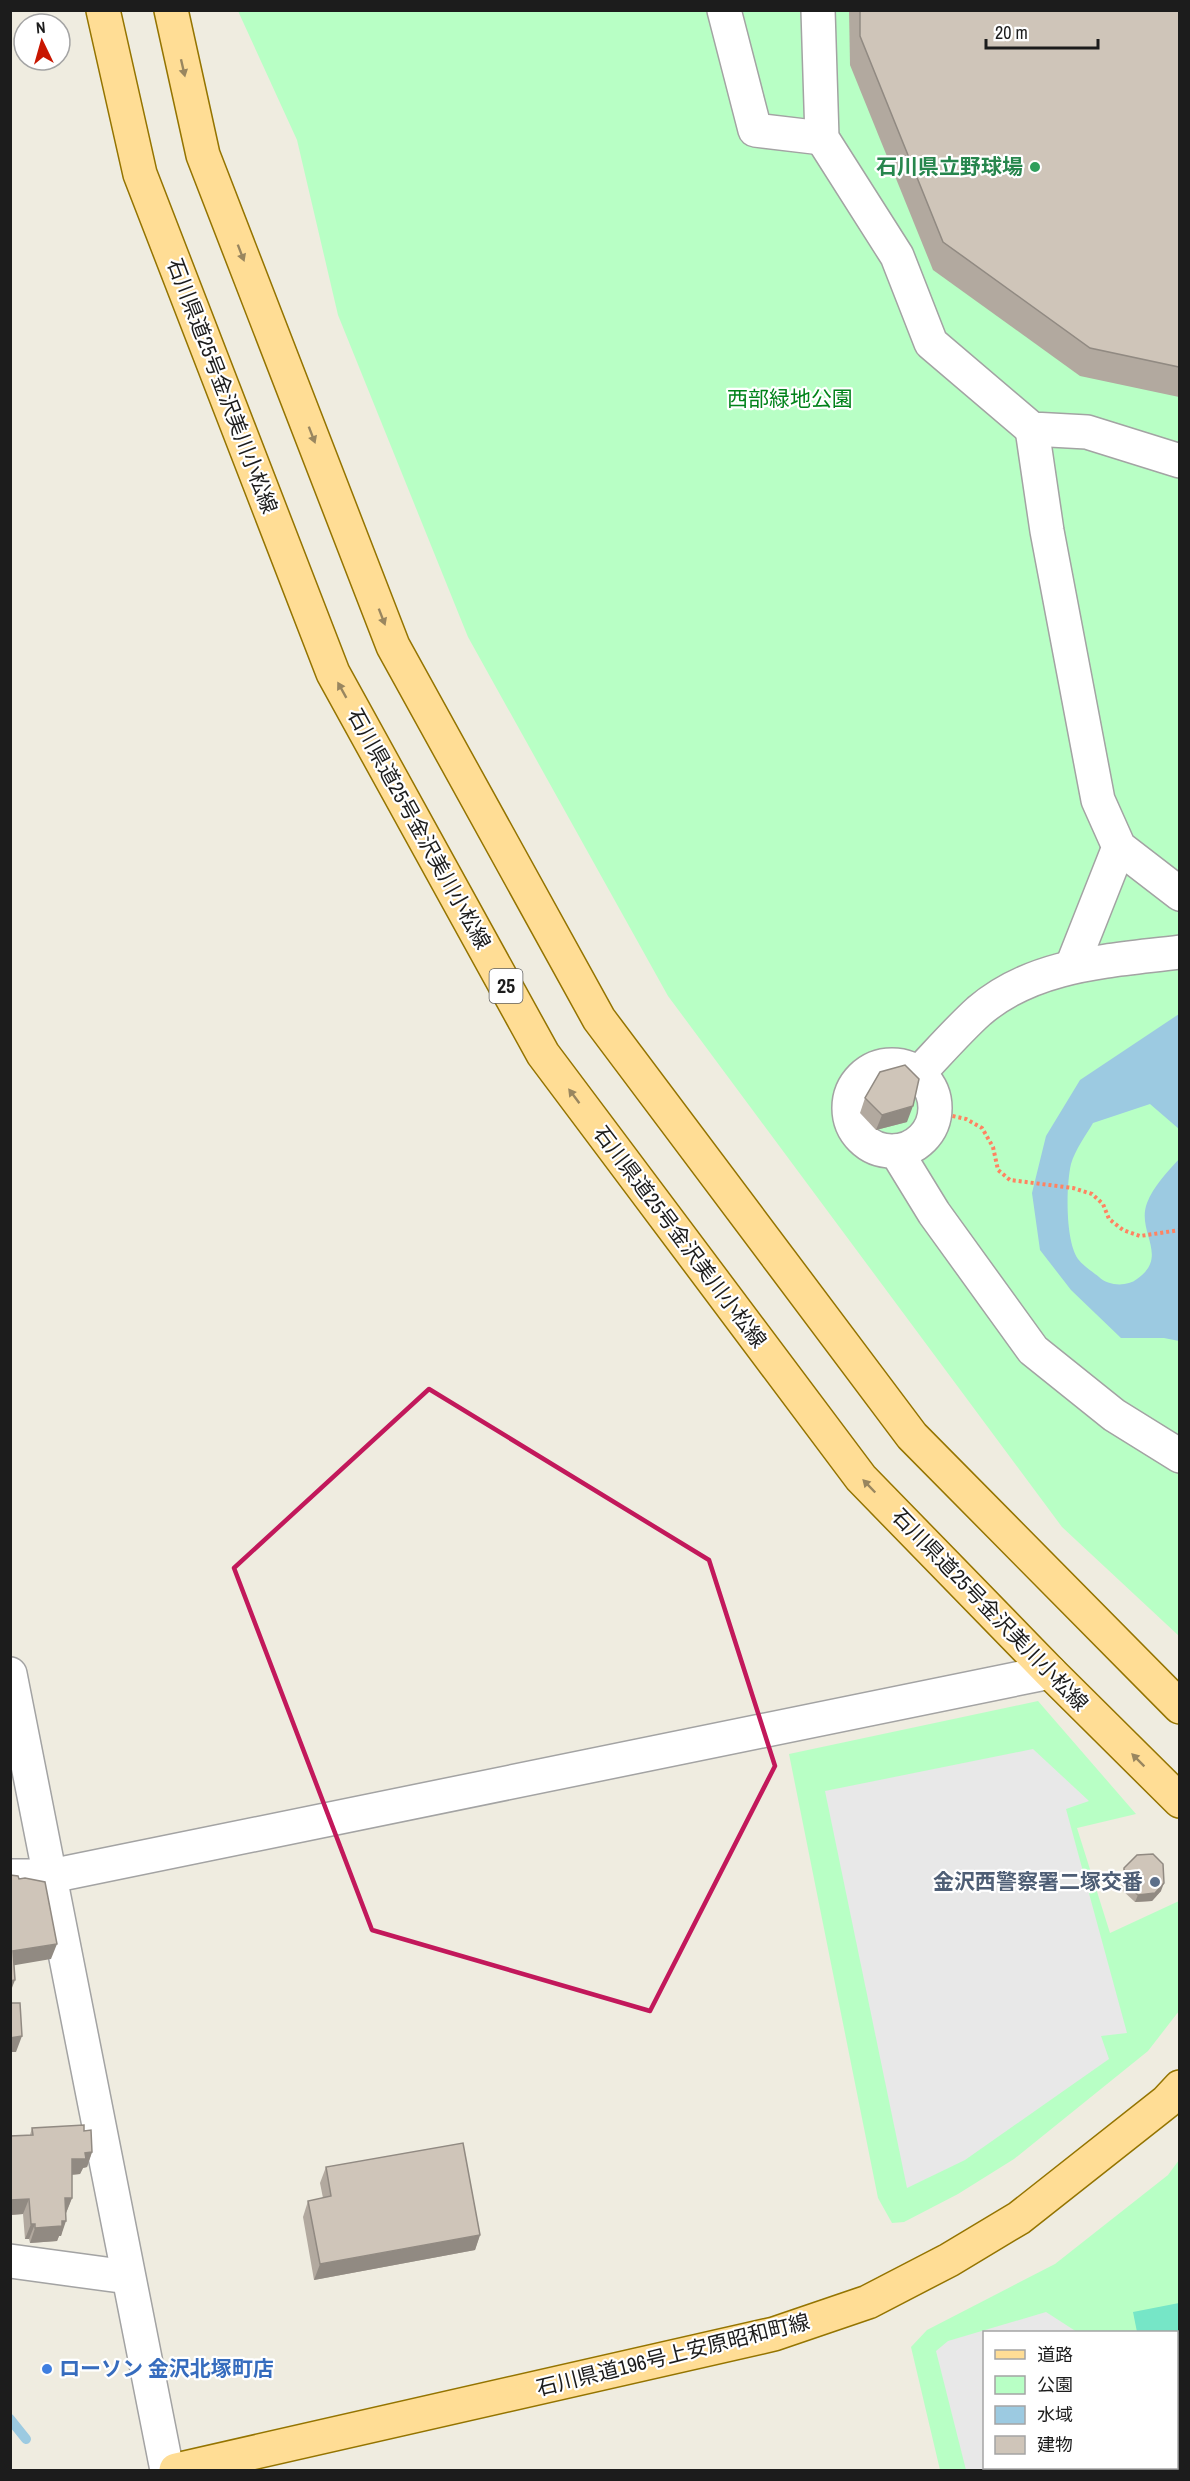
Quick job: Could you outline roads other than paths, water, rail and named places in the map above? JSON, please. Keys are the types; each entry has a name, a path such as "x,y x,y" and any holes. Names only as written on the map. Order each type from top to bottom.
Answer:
{"main road":[{"name":"石川県道25号金沢美川小松線","path":"103,10 140,174 333,673 543,1054 861,1479 1179,1801"},
{"path":"171,10 203,155 393,646 599,1018 912,1436 1179,1707"},
{"name":"石川県道196号上安原昭和町線","path":"176,2470 774,2334 868,2302 949,2260 1019,2218 1166,2102 1179,2087"}],"street":[{"path":"724,10 755,130 822,138"},
{"path":"818,10 822,138 897,256 931,343 1032,429 1087,432 1179,461"},
{"path":"1032,429 1047,531 1098,800 1119,847 1179,894"},
{"path":"1072,966 1119,847"},
{"path":"918,1074 980,1010 1024,981 1072,966 1179,952"},
{"path":"891,1064 905,1067 918,1074 928,1084 934,1098 935,1112 922,1138 896,1151 869,1144 858,1135 851,1124 848,1110 855,1084 865,1073 891,1064"},
{"path":"896,1151 934,1213 1033,1350 1114,1414 1179,1456"},
{"path":"10,1876 51,1876 1050,1672"},
{"path":"10,1674 167,2470"},
{"path":"10,2261 128,2277"}],"water":[{"path":"1179,1014 1179,1129 1150,1104 1093,1123 1071,1164 1068,1212 1074,1250 1080,1262 1103,1280 1112,1284 1123,1284 1137,1279 1151,1262 1152,1252 1145,1224 1147,1203 1157,1185 1179,1159 1179,1341 1164,1338 1121,1338 1071,1290 1040,1250 1032,1193 1046,1136 1080,1080"}],"waterway":[{"path":"10,2419 26,2439"}],"place":[{"name":"石川県立野球場","path":"1035,167"},
{"name":"金沢西警察署二塚交番","path":"1155,1882"},
{"name":"ローソン 金沢北塚町店","path":"47,2369"}],"park label":[{"name":"西部緑地公園","path":"790,399"}]}
